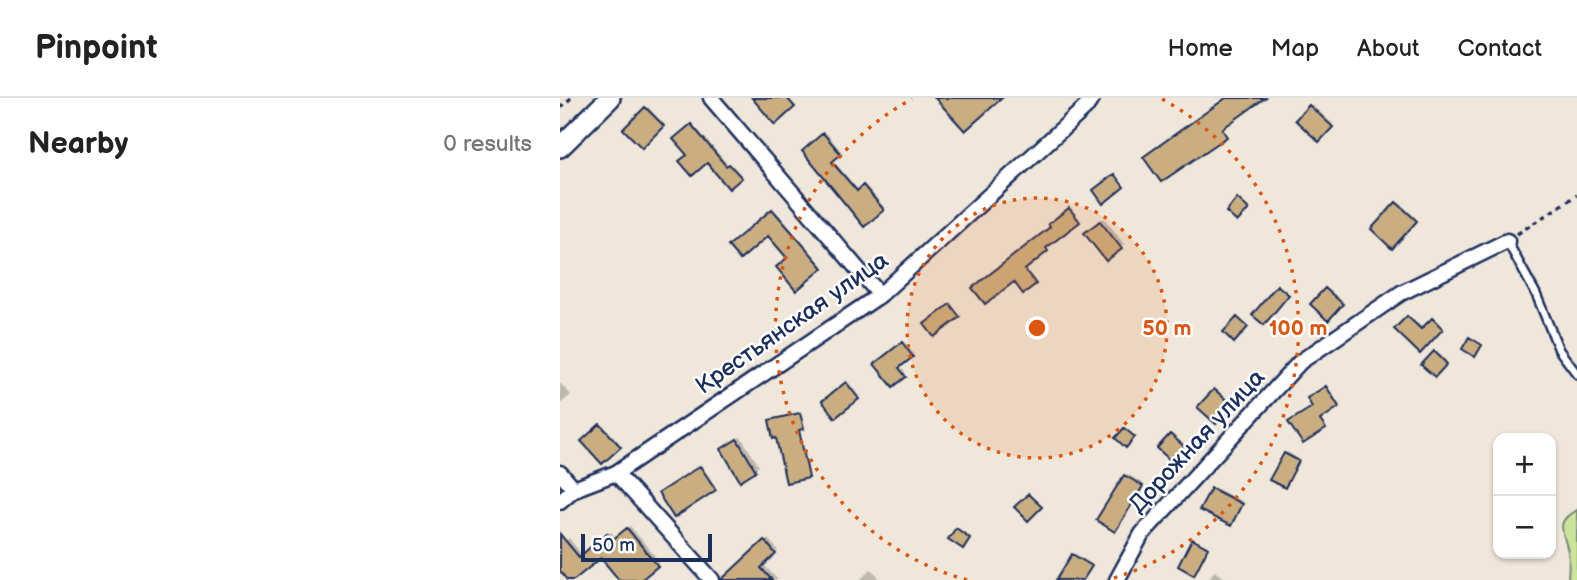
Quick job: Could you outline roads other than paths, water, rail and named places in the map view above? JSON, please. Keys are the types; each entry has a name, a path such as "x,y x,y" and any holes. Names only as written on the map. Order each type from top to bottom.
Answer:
{"main road":[{"path":"560,147 610,98"}],"street":[{"path":"711,98 880,295"},
{"name":"Крестьянская улица","path":"560,501 574,489 616,473 880,295 1085,108 1092,98"},
{"name":"Дорожная улица","path":"1117,580 1142,534 1300,362 1401,293 1507,241"},
{"path":"560,473 574,489"},
{"path":"616,473 712,580"}],"lane":[{"path":"1507,241 1536,294 1559,350 1577,374"}]}
